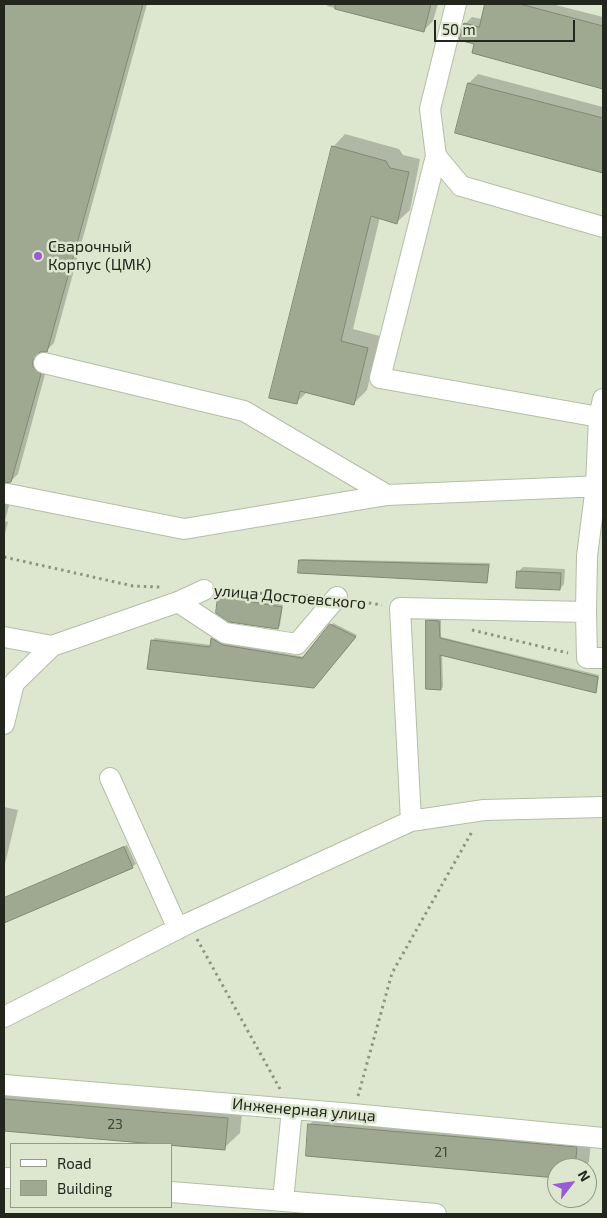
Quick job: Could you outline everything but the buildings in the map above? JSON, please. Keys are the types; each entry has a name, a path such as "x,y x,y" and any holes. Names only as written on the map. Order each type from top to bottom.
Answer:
{"lane":[{"path":"456,4 430,109 436,156 380,378 601,408 600,486 587,556 586,612 595,658"},
{"path":"436,156 461,186 603,227"},
{"path":"44,363 244,411 387,495"},
{"path":"8,494 184,529 387,495 600,486"},
{"path":"4,724 14,682 52,646 173,595 204,590"},
{"path":"173,595 225,633 297,644 337,597"},
{"path":"411,821 400,608 586,612"},
{"path":"4,636 52,646"},
{"path":"110,778 183,926"},
{"path":"4,1017 183,926 411,821 484,810 603,807"},
{"name":"Инженерная улица","path":"4,1085 353,1114 603,1138"},
{"path":"283,1201 292,1109"},
{"path":"172,1192 436,1214"}],"path":[{"path":"4,557 173,595"},
{"name":"улица Достоевского","path":"204,590 337,597 400,608"},
{"path":"463,627 595,658"},
{"path":"353,1114 392,973 484,810"},
{"path":"183,926 292,1109"}],"place":[{"name":"Сварочный Корпус (ЦМК)","path":"38,256"}]}
